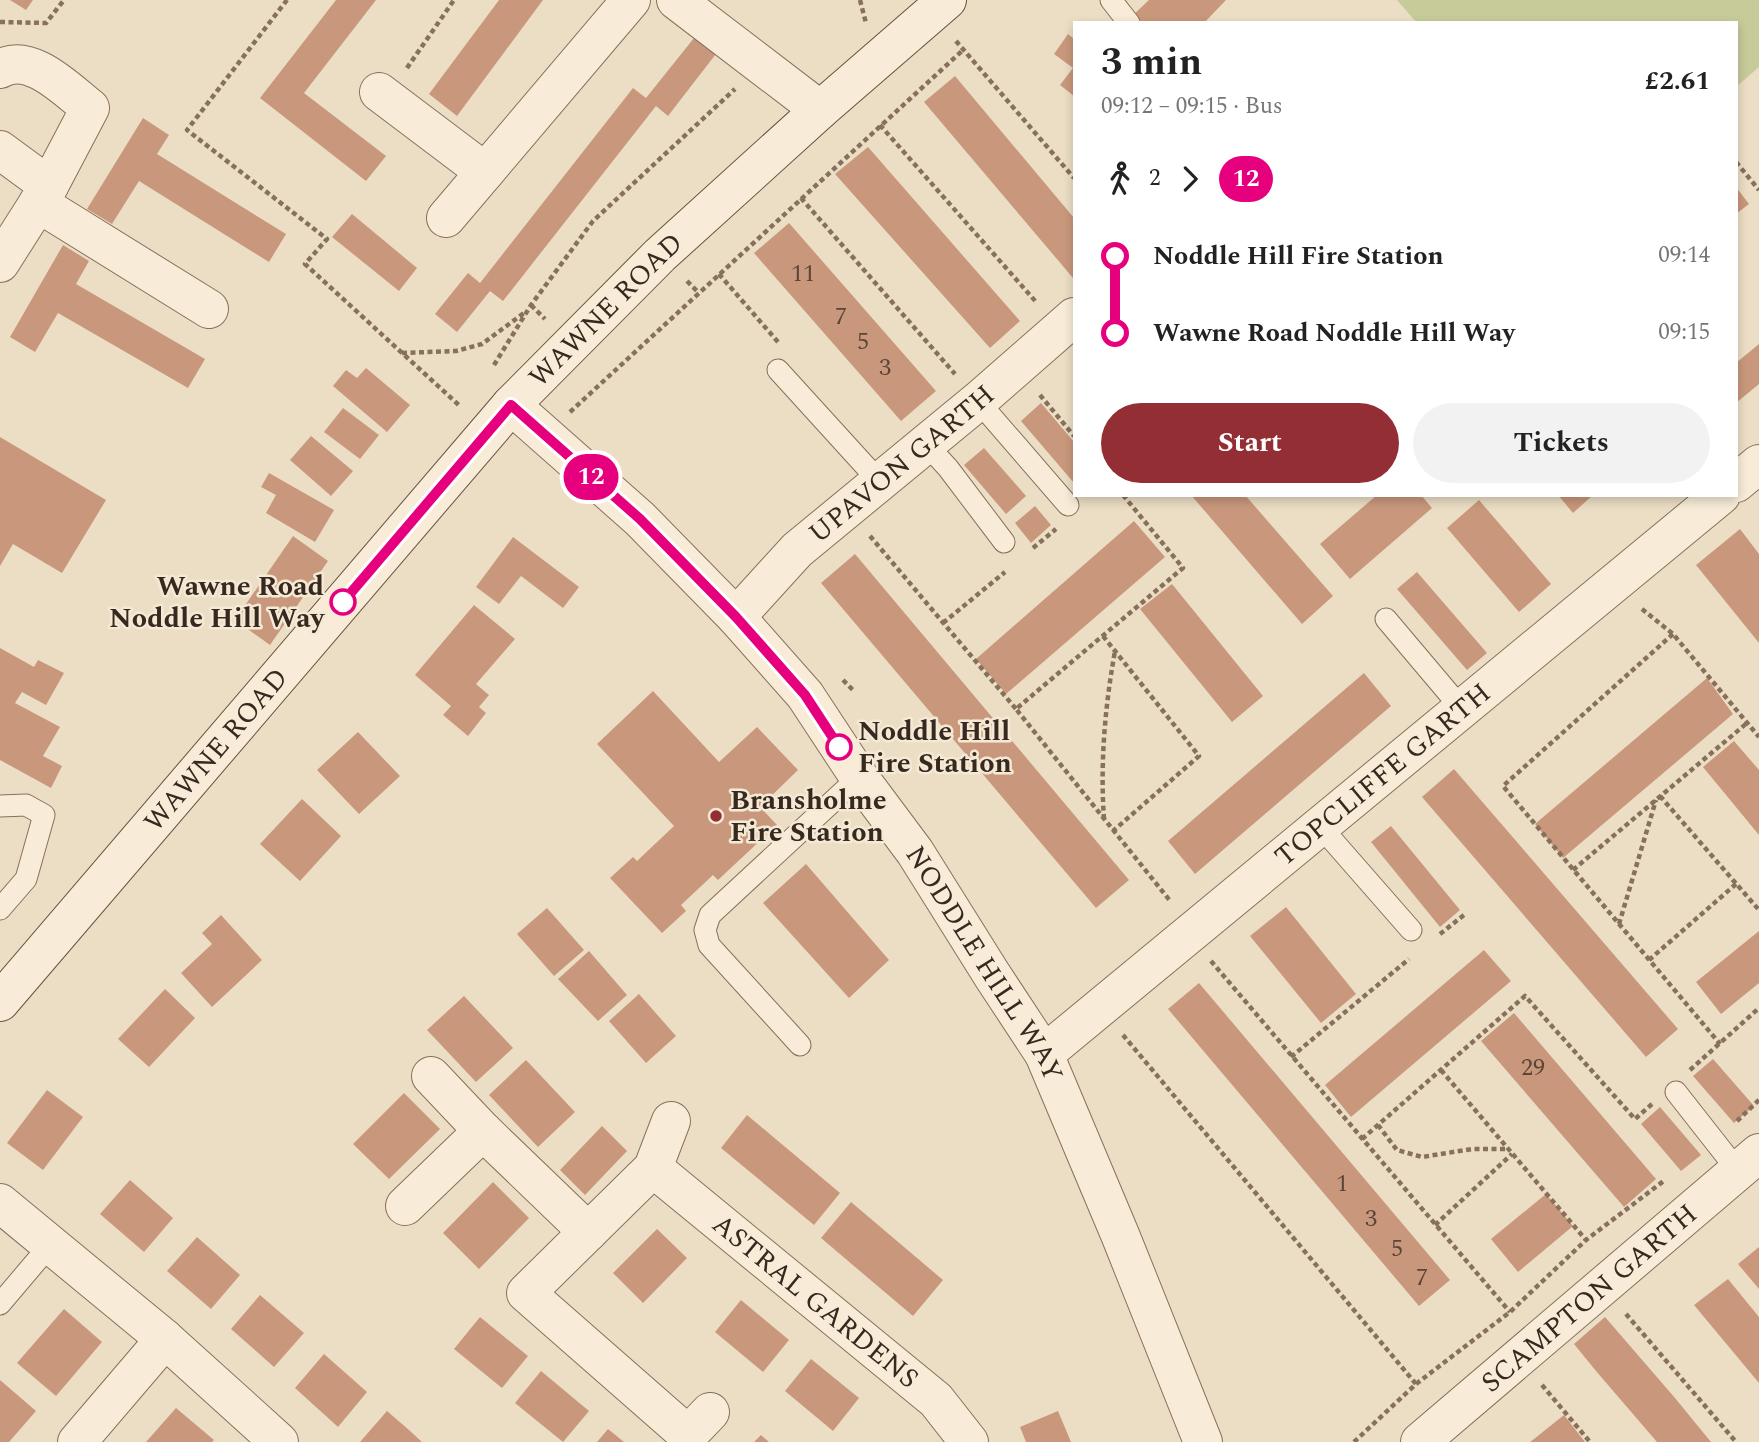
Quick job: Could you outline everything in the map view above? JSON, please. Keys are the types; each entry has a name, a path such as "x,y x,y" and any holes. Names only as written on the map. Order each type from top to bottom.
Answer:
{"street":[{"path":"446,218 631,0"},
{"path":"676,0 820,110"},
{"name":"WAWNE ROAD","path":"0,1002 511,405 660,255 939,6"},
{"path":"0,69 8,64 34,66 90,108 44,194 0,263"},
{"path":"383,95 485,172"},
{"path":"0,149 44,194 209,309"},
{"name":"UPAVON GARTH","path":"736,617 760,594 797,550 978,401 1067,323"},
{"name":"NODDLE HILL WAY","path":"511,405 640,519 736,617 805,695 859,777 915,852 1044,1054 1203,1442"},
{"path":"1738,481 1759,464"},
{"name":"TOPCLIFFE GARTH","path":"1044,1054 1719,497"},
{"path":"431,1076 483,1131 588,1232"},
{"path":"671,1121 653,1168 526,1293 688,1435 710,1412"},
{"path":"405,1206 483,1131"},
{"name":"SCAMPTON GARTH","path":"1420,1442 1602,1287 1737,1155"},
{"name":"ASTRAL GARDENS","path":"653,1168 936,1400 969,1442"},
{"path":"0,1203 165,1339 279,1442"},
{"path":"77,1442 165,1339"}],"lane":[{"path":"1111,0 1127,21"},
{"path":"778,370 879,481"},
{"path":"978,401 1068,505"},
{"path":"926,443 1004,542"},
{"path":"1387,619 1462,709"},
{"path":"800,1045 709,946 705,930 710,915 859,777"},
{"path":"0,806 26,805 44,815 26,879 0,909"},
{"path":"1321,825 1411,930"},
{"path":"1679,1085 1737,1155"},
{"path":"0,1304 50,1245"}],"path":[{"path":"0,22 46,23 64,0"},
{"path":"287,0 187,130 327,239 305,264 465,410"},
{"path":"383,95 454,0"},
{"path":"939,6 963,50 1073,177"},
{"path":"544,436 963,50"},
{"path":"488,375 528,310 593,221 761,65"},
{"path":"880,125 1067,323"},
{"path":"1738,164 1759,190"},
{"path":"802,198 978,401"},
{"path":"719,274 781,345 778,370"},
{"path":"402,353 456,351 482,344 528,310"},
{"path":"1040,395 1073,435"},
{"path":"1016,709 1183,568 1125,497"},
{"path":"869,535 1016,709 1173,904 1190,934 1291,1057 1510,1312"},
{"path":"1612,585 1673,634 1759,737"},
{"path":"1673,634 1503,786 1720,1044"},
{"path":"1103,636 1199,756 1113,831"},
{"path":"1104,820 1102,784 1108,690 1115,650"},
{"path":"1573,870 1747,723"},
{"path":"1658,797 1759,910"},
{"path":"1619,924 1658,797"},
{"path":"1649,960 1736,884"},
{"path":"1431,941 1464,915"},
{"path":"1291,1057 1409,959"},
{"path":"1362,1139 1525,996 1635,1119 1654,1102"},
{"path":"1101,1007 1416,1384"},
{"path":"1679,1085 1759,1008"},
{"path":"1441,1070 1586,1240"},
{"path":"1354,1442 1416,1384 1510,1312 1586,1240 1737,1155 1759,1100"},
{"path":"1378,1125 1397,1150 1422,1157 1472,1149 1510,1151"},
{"path":"1435,1225 1510,1151"},
{"path":"1602,1287 1736,1442"},
{"path":"1519,1357 1590,1442"}],"green space":[{"path":"1397,0 1759,0 1759,67 1738,85 1738,21 1415,21"}],"building":[{"path":"10,0 33,0 26,10"},
{"path":"336,0 376,0 304,93 386,156 366,181 260,98"},
{"path":"499,0 543,0 457,116 429,94"},
{"path":"1149,0 1226,0 1206,21 1129,19"},
{"path":"698,33 719,50 668,116 656,106 503,301 490,291 457,332 435,314 468,273 480,283 633,88 646,98"},
{"path":"1068,34 1073,38 1073,68 1054,54"},
{"path":"1073,68 1073,95 1060,85"},
{"path":"955,76 1073,217 1073,278 924,102"},
{"path":"143,118 169,135 157,154 286,234 269,262 139,181 112,224 87,209"},
{"path":"868,147 1020,321 990,348 835,174"},
{"path":"1738,190 1749,204 1738,212"},
{"path":"352,214 417,268 399,291 332,237"},
{"path":"789,223 936,391 901,421 754,253"},
{"path":"63,245 89,261 76,284 205,359 188,388 58,313 35,352 10,337"},
{"path":"1759,344 1759,384 1738,401 1738,361"},
{"path":"366,368 410,405 387,432 333,386 346,370 357,378"},
{"path":"1041,403 1073,441 1073,482 1021,421"},
{"path":"343,408 379,435 360,459 324,432"},
{"path":"311,436 353,471 331,496 290,460"},
{"path":"0,437 106,500 62,573 13,544 0,566"},
{"path":"984,448 1026,496 1006,514 964,465"},
{"path":"269,473 334,510 315,542 266,513 276,495 261,487"},
{"path":"1193,497 1247,497 1333,596 1302,624"},
{"path":"1375,497 1423,497 1432,508 1350,579 1320,544"},
{"path":"1560,497 1591,497 1573,513"},
{"path":"1479,500 1551,584 1519,612 1447,528"},
{"path":"1035,506 1051,525 1031,543 1015,523"},
{"path":"1134,521 1165,557 1006,694 976,659"},
{"path":"1740,529 1759,554 1759,643 1696,565"},
{"path":"293,536 328,561 270,645 235,620"},
{"path":"513,537 579,587 563,608 521,576 499,604 476,587"},
{"path":"855,554 1129,880 1096,908 821,583"},
{"path":"1417,572 1487,653 1467,670 1397,589"},
{"path":"1172,584 1263,696 1232,722 1140,609"},
{"path":"474,605 515,639 476,684 489,695 479,707 486,713 468,736 443,715 451,706 415,675"},
{"path":"0,648 34,667 38,660 64,673 46,705 22,692 15,703 60,727 43,756 62,766 51,788 0,760"},
{"path":"1364,673 1391,706 1195,874 1168,841"},
{"path":"1707,678 1733,714 1563,858 1535,824"},
{"name":"Bransholme Fire Station","path":"653,691 719,762 757,727 798,770 760,807 777,825 718,880 713,875 681,905 686,911 662,933 610,878 633,857 637,861 674,826 597,744"},
{"path":"358,732 400,776 359,814 317,770"},
{"path":"1734,741 1759,770 1759,835 1703,767"},
{"path":"1454,769 1678,1029 1646,1057 1422,797"},
{"path":"302,799 341,836 300,881 260,844"},
{"path":"1391,826 1460,910 1440,927 1371,842"},
{"path":"806,864 889,960 849,998 763,903"},
{"path":"1286,907 1356,994 1321,1023 1250,936"},
{"path":"547,908 584,950 554,976 517,934"},
{"path":"221,915 262,960 212,1007 181,973 212,944 202,933"},
{"path":"1759,931 1759,983 1721,1014 1696,982"},
{"path":"1484,950 1511,981 1351,1117 1325,1085"},
{"path":"589,951 627,995 598,1021 558,979"},
{"path":"1199,983 1450,1280 1419,1306 1168,1009"},
{"path":"165,989 195,1018 149,1067 118,1039"},
{"path":"639,994 676,1036 646,1063 609,1021"},
{"path":"464,996 513,1048 476,1082 427,1030"},
{"path":"1514,1013 1656,1179 1624,1207 1481,1041"},
{"path":"1713,1059 1754,1106 1734,1123 1693,1076"},
{"path":"526,1060 575,1112 538,1147 489,1095"},
{"path":"47,1090 83,1117 43,1170 7,1143"},
{"path":"404,1093 440,1129 389,1179 353,1144"},
{"path":"1660,1107 1701,1155 1681,1171 1641,1124"},
{"path":"747,1115 840,1193 814,1225 721,1148"},
{"path":"602,1126 627,1151 585,1195 560,1170"},
{"path":"130,1180 173,1218 144,1252 100,1214"},
{"path":"493,1182 529,1218 479,1269 443,1233"},
{"path":"1546,1194 1573,1226 1518,1272 1491,1239"},
{"path":"851,1202 943,1280 913,1316 821,1238"},
{"path":"657,1229 687,1258 643,1303 613,1273"},
{"path":"197,1237 240,1275 211,1309 167,1271"},
{"path":"1759,1247 1759,1289 1738,1264"},
{"path":"1728,1279 1759,1317 1759,1383 1694,1305"},
{"path":"260,1295 304,1333 274,1367 231,1329"},
{"path":"741,1300 789,1340 763,1372 715,1332"},
{"path":"64,1309 102,1342 56,1396 17,1363"},
{"path":"480,1317 528,1356 502,1388 454,1349"},
{"path":"1605,1317 1711,1442 1657,1442 1596,1371 1574,1344"},
{"path":"324,1354 367,1392 338,1427 295,1388"},
{"path":"811,1359 859,1398 833,1431 785,1391"},
{"path":"541,1371 589,1411 563,1442 515,1403"},
{"path":"0,1380 36,1411 9,1442 0,1442"},
{"path":"176,1408 214,1440 146,1442"},
{"path":"387,1411 409,1430 422,1442 360,1442"},
{"path":"1058,1411 1071,1442 1026,1442 1020,1427"},
{"path":"1564,1415 1585,1442 1530,1442 1534,1439"},
{"path":"608,1429 624,1442 597,1442"},
{"path":"761,1435 769,1442 754,1442"}],"bus line":[{"name":"12","path":"343,602 511,405 640,519 736,617 805,695 839,747"}],"place":[{"name":"Wawne Road Noddle Hill Way","path":"343,602"},
{"name":"Noddle Hill Fire Station","path":"839,747"},
{"name":"Bransholme Fire Station","path":"716,816"}]}
